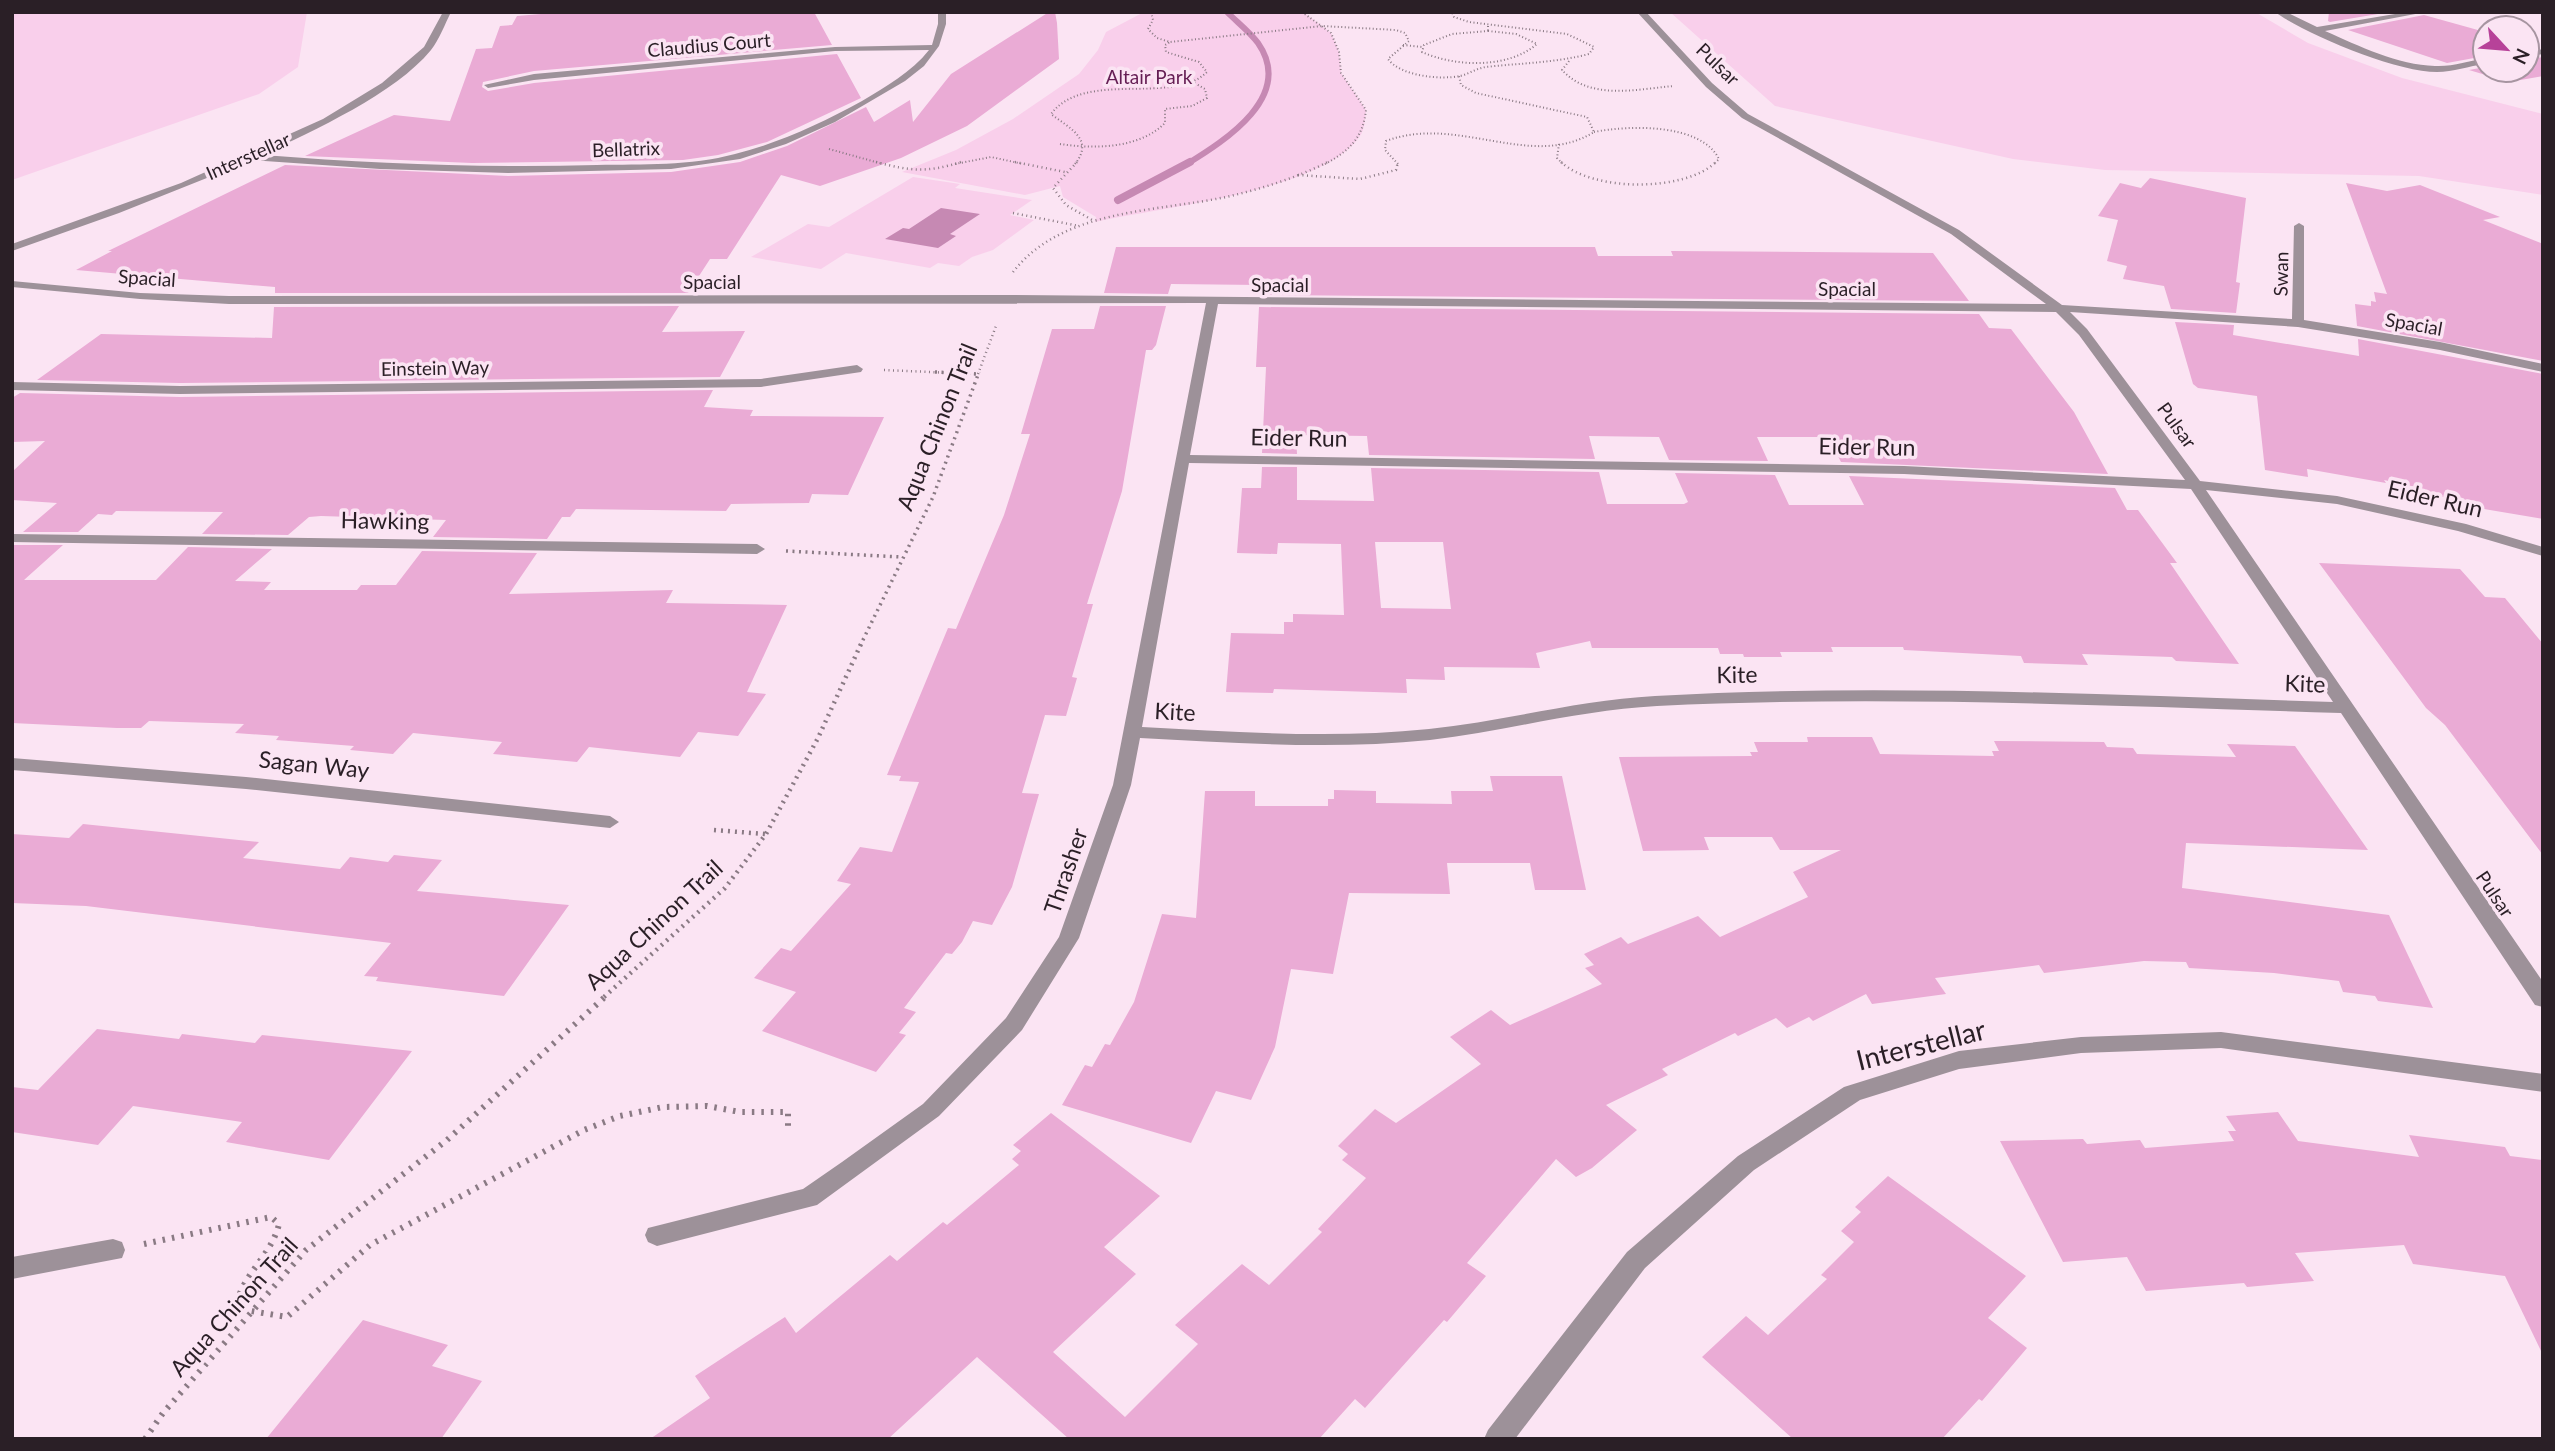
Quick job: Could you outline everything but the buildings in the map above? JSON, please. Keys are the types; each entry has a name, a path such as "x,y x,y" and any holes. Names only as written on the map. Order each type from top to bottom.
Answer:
{"street":[{"name":"Interstellar","path":"12,248 250,157 345,110 403,73 439,34 447,12"},
{"name":"Bellatrix","path":"250,157 397,169 558,170 719,161 789,139 883,92 917,68 934,47 944,28 942,12"},
{"name":"Pulsar","path":"1640,12 1709,85 1745,116 1955,232 2059,308 2083,332 2196,485 2543,999"},
{"path":"2279,12 2365,50 2436,69 2471,63"},
{"path":"2315,30 2422,12"},
{"name":"Claudius Court","path":"488,85 534,77 835,49 934,47"},
{"name":"Swan","path":"2298,323 2299,226"},
{"name":"Spacial","path":"12,284 140,296 229,300 1004,298 2059,308 2298,323 2440,346 2543,368"},
{"name":"Thrasher","path":"657,1235 809,1198 931,1110 1014,1024 1069,939 1122,785 1212,302"},
{"name":"Einstein Way","path":"12,386 180,390 761,383 857,369"},
{"name":"Eider Run","path":"1182,459 1904,470 2196,485 2337,500 2461,527 2543,552"},
{"name":"Hawking","path":"12,538 757,549"},
{"name":"Kite","path":"1132,732 1292,741 1403,737 1611,703 1728,698 1941,695 2347,708"},
{"name":"Sagan Way","path":"12,764 246,782 610,822"},
{"name":"Interstellar","path":"1498,1439 1636,1260 1745,1163 1852,1093 1959,1060 2081,1045 2221,1040 2543,1083"},
{"path":"12,1268 113,1251"}],"path":[{"path":"1151,12 1153,20 1148,29 1157,37 1170,42 1200,36 1322,26 1396,30 1409,37 1388,59 1393,66 1417,74 1460,76 1473,69 1570,61 1589,54 1594,47 1584,40 1561,34 1462,21 1452,12"},
{"path":"1011,279 1015,268 1035,247 1080,227 1226,197 1324,165 1349,148 1362,134 1366,110 1341,73 1339,52 1331,33 1302,12"},
{"path":"1488,26 1488,31"},
{"path":"1403,45 1423,47 1441,37 1488,31 1516,34 1537,44 1521,55 1491,61 1437,59 1422,52 1423,47"},
{"path":"1095,222 1057,196 1054,188 1077,163 1082,146 1079,134 1051,114 1062,101 1093,92 1164,88 1192,82 1207,72 1205,68 1166,52 1166,45 1170,42"},
{"path":"1491,61 1495,66"},
{"path":"1570,61 1562,70 1570,80 1604,90 1709,85"},
{"path":"1460,76 1461,85 1476,93 1574,112 1587,117 1594,132"},
{"path":"1060,144 1120,144 1155,134 1165,123 1165,109 1192,106 1207,98 1205,89 1192,82"},
{"path":"1297,175 1350,180 1387,175 1396,170 1398,162 1385,150 1386,141 1413,131 1436,131 1512,144 1559,144 1583,139 1594,132 1645,128 1675,132 1713,147 1719,159 1709,171 1682,181 1623,182 1565,168 1556,158 1559,144"},
{"path":"789,139 897,170 922,172 976,158 1004,157 1043,170 1066,173"},
{"path":"1013,213 1066,221 1080,227"},
{"name":"Aqua Chinon Trail","path":"145,1439 251,1311 306,1250 447,1140 725,888 766,834 818,738 901,557 933,497 999,317"},
{"path":"857,369 978,374"},
{"path":"757,549 901,557"},
{"path":"714,830 766,834"},
{"path":"113,1251 271,1217 279,1224 278,1238 238,1290 237,1302 251,1311 287,1317 370,1245 584,1130 620,1116 663,1107 707,1105 740,1112 788,1112 788,1128"}],"green space":[{"path":"12,12 307,12 298,67 259,94 12,180"},
{"name":"Altair Park","path":"1144,12 1306,14 1331,33 1339,52 1341,73 1366,110 1362,133 1340,155 1312,171 1277,184 1197,203 1095,222 1096,217 1063,197 1060,186 1025,195 902,172 956,150 1013,119 1079,74 1098,50 1106,32"},
{"path":"1670,12 2255,12 2308,43 2402,78 2543,114 2543,195 2419,176 2105,170 2013,159 1775,106"},
{"path":"913,177 960,184 955,188 1032,200 1010,215 1034,220 993,250 972,257 959,266 938,263 930,268 846,253 821,269 751,257 808,224 829,227"}],"shaded area":[{"path":"941,208 980,214 950,234 956,236 938,248 885,239 903,228 909,229"}],"waterway":[{"path":"1190,162 1220,142 1251,114 1262,98 1268,81 1267,62 1258,43 1227,12"},
{"path":"1118,200 1190,162"}]}
